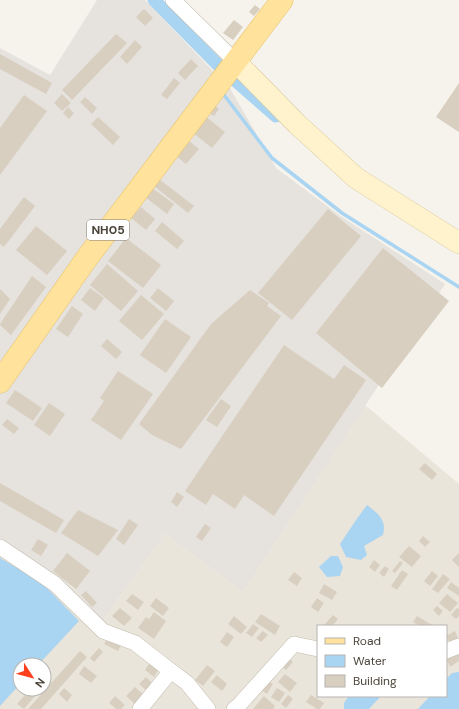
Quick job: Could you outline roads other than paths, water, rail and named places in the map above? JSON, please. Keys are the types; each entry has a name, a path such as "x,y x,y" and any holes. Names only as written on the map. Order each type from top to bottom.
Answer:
{"main road":[{"name":"NH05","path":"0,382 87,258 282,0"}],"street":[{"path":"173,0 228,70 297,124 356,178 459,244"},
{"path":"0,547 55,584 103,631 135,643 187,683 208,709"},
{"path":"234,709 294,644 317,649"},
{"path":"447,651 459,646"},
{"path":"140,709 171,671"}],"water":[{"path":"367,505 381,517 384,525 383,535 364,546 367,555 361,560 346,557 340,544"},
{"path":"331,556 338,556 343,567 340,576 327,577 319,567"},
{"path":"0,558 41,582 79,621 45,657 12,657 12,693 0,706"},
{"path":"459,672 459,709 418,709 429,697 447,697 447,678 452,673"},
{"path":"348,697 380,697 369,709 344,709 344,703"}],"waterway":[{"path":"154,0 220,67 276,116"},
{"path":"221,91 272,158 342,213 459,287"}]}
